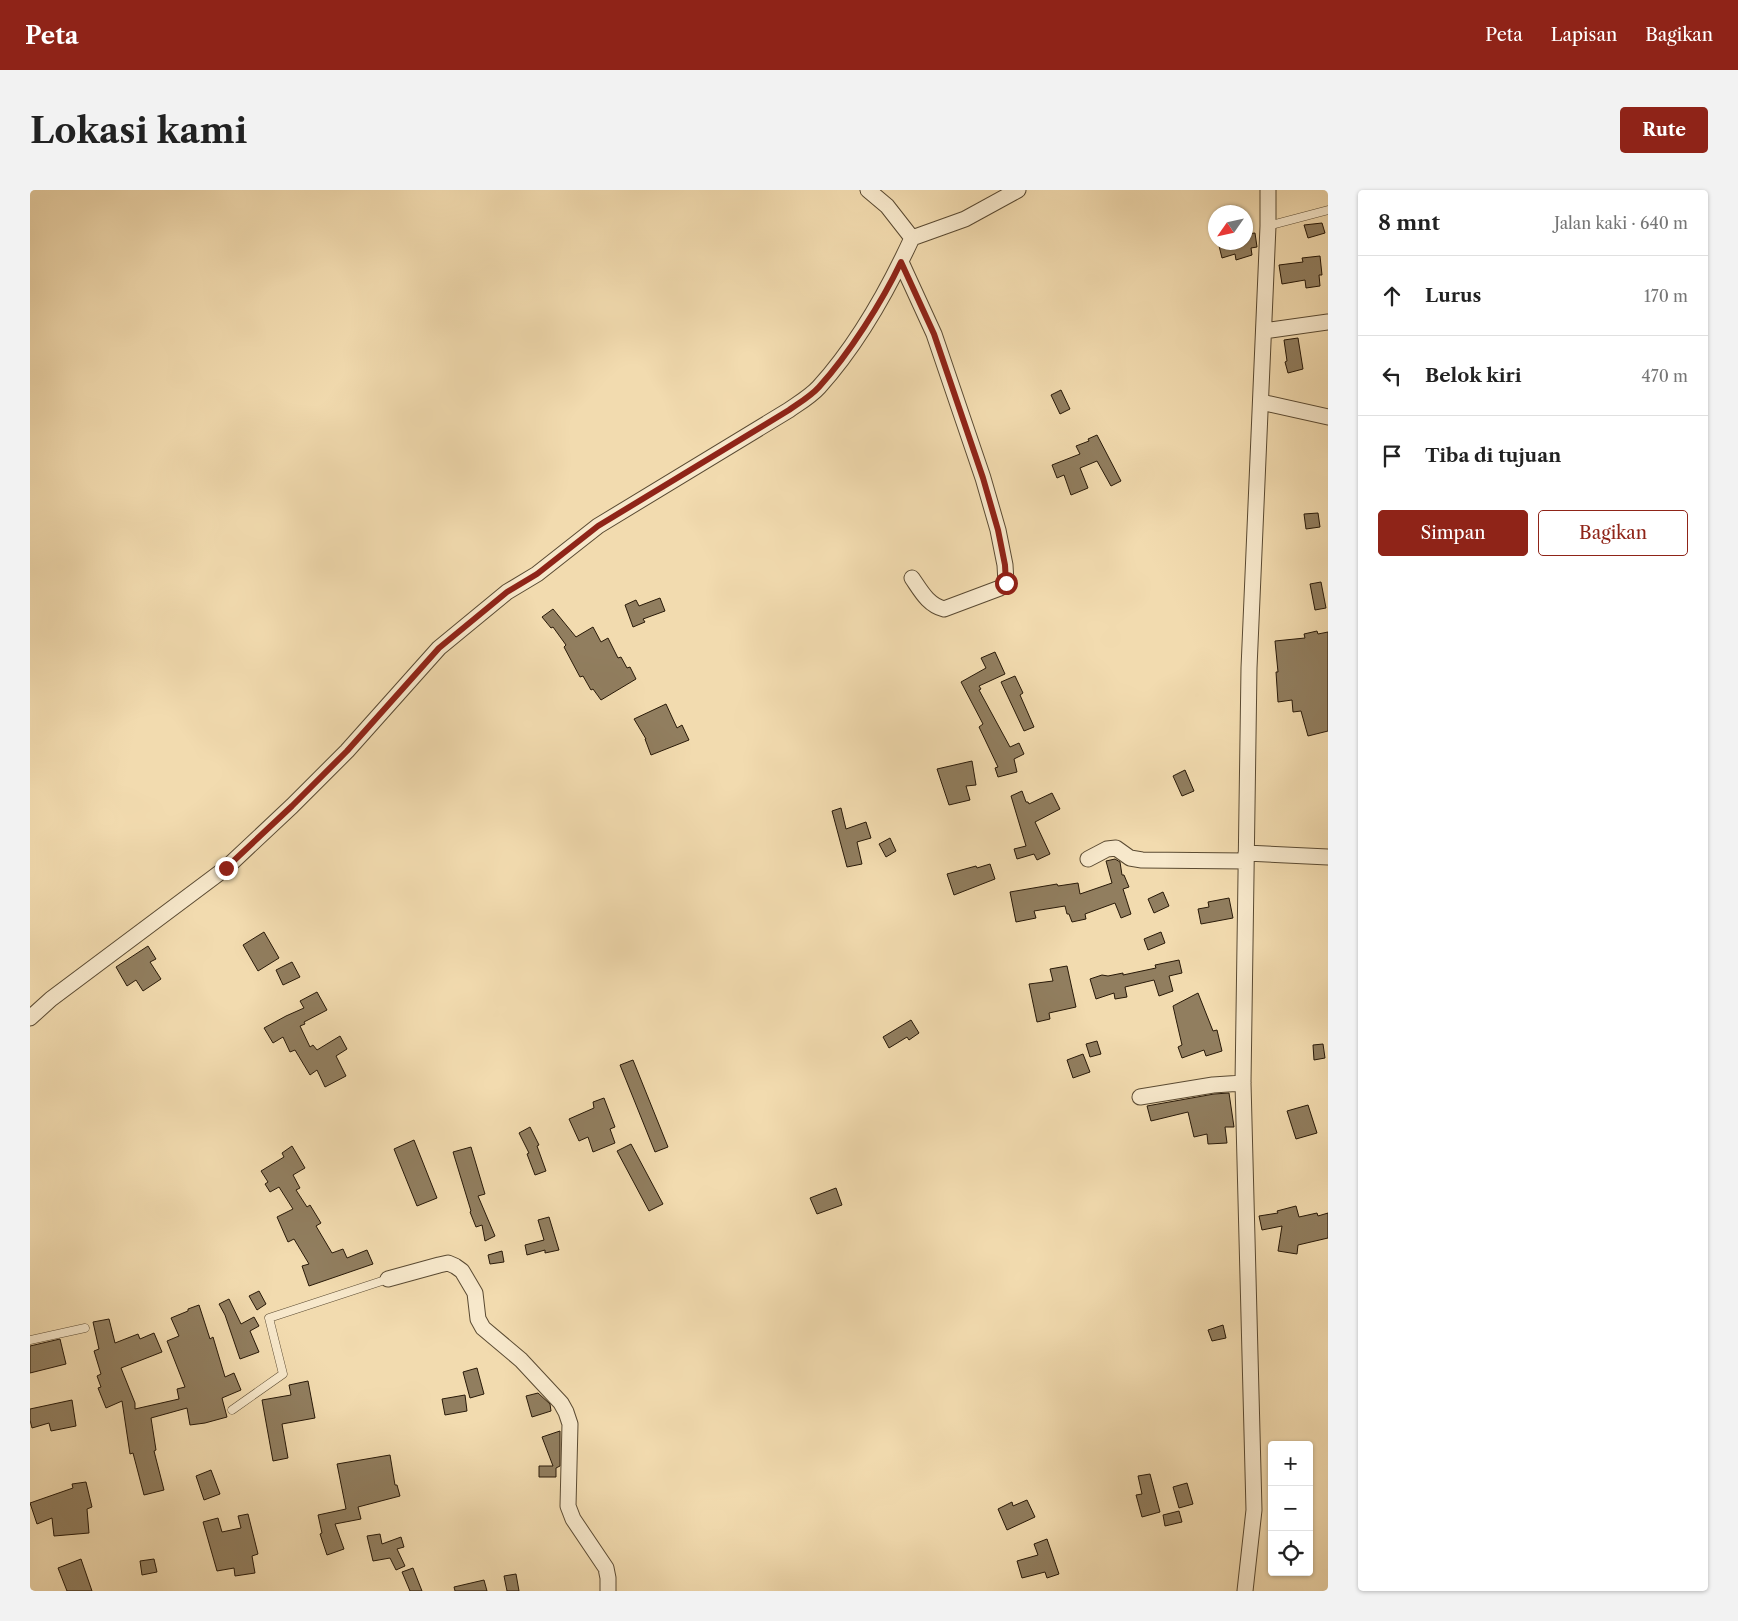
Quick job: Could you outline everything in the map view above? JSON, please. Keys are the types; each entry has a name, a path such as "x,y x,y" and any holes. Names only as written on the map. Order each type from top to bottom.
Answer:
{"street":[{"path":"868,190 887,206 912,238"},
{"path":"30,1018 51,999 226,868 347,751 439,648 507,592 537,574 598,526 789,410 818,388 849,349 886,291 912,238 965,219 1018,190"},
{"path":"1245,1591 1254,1510 1243,1083 1249,668 1264,331 1268,190"},
{"path":"901,262 934,334 952,384 983,478 998,530 1007,574 1006,583 1000,588 944,609 929,601 912,578"},
{"path":"1264,331 1328,322"},
{"path":"1261,402 1328,418"},
{"path":"1088,859 1107,849 1116,848 1130,858 1142,860 1328,857"},
{"path":"1140,1097 1213,1085 1243,1083"},
{"path":"388,1280 439,1265 448,1264 455,1266 462,1271 475,1293 478,1319 483,1328 521,1360 561,1403 570,1424 568,1506 572,1519 606,1568 608,1591"}],"lane":[{"path":"1268,226 1328,210"},
{"path":"232,1410 283,1374 269,1318 388,1280"},
{"path":"30,1340 85,1328"}],"building":[{"path":"1322,223 1325,233 1308,238 1304,225"},
{"path":"1253,233 1255,233 1257,247 1253,248"},
{"path":"1220,250 1251,250 1252,255 1236,260 1235,254 1222,258"},
{"path":"1320,256 1322,275 1319,275 1320,286 1306,288 1305,280 1282,284 1279,265 1303,262 1302,258"},
{"path":"1298,338 1303,369 1288,373 1285,362 1287,361 1284,340"},
{"path":"1061,390 1070,409 1060,414 1051,395"},
{"path":"1097,435 1121,481 1111,486 1097,461 1080,468 1088,488 1071,495 1064,475 1057,478 1052,465 1080,454 1076,446 1089,441 1088,439"},
{"path":"1318,513 1320,527 1306,529 1304,514"},
{"path":"1321,582 1326,608 1315,610 1310,584"},
{"path":"660,598 665,611 643,619 645,622 633,627 625,605 636,600 639,606"},
{"path":"553,609 576,637 593,627 601,642 608,638 618,658 621,657 627,668 630,667 636,679 601,700 593,689 591,690 583,676 580,677 564,647 566,645 553,627 551,628 542,617"},
{"path":"1317,631 1318,634 1328,632 1328,731 1308,736 1301,711 1293,712 1292,700 1278,702 1275,641 1305,638 1304,634"},
{"path":"995,652 1005,674 979,686 981,689 979,690 1010,747 1019,743 1024,754 1014,759 1017,772 998,777 995,768 998,767 979,727 983,724 961,682 986,668 981,658"},
{"path":"1015,676 1023,693 1020,695 1034,727 1024,731 1001,682"},
{"path":"666,704 677,728 682,725 689,740 651,755 646,739 634,719"},
{"path":"972,761 976,785 966,786 970,800 949,805 937,769"},
{"path":"1185,770 1194,791 1182,796 1173,776"},
{"path":"1022,791 1026,802 1029,804 1052,793 1060,809 1035,822 1050,854 1037,860 1034,854 1017,859 1014,849 1026,846 1011,796"},
{"path":"841,808 846,829 866,822 871,838 857,842 862,864 847,867 832,811"},
{"path":"890,838 896,851 886,857 879,844"},
{"path":"1115,859 1120,862 1122,875 1124,875 1129,887 1123,889 1131,914 1121,918 1115,903 1085,914 1086,919 1072,922 1065,906 1034,911 1036,918 1016,922 1010,892 1057,884 1058,886 1078,883 1080,894 1112,883 1106,861"},
{"path":"990,864 995,879 954,895 947,874"},
{"path":"1163,892 1169,906 1154,913 1148,899"},
{"path":"1229,898 1233,918 1201,924 1198,909 1209,907 1208,902"},
{"path":"264,932 279,958 258,971 243,945"},
{"path":"1161,932 1165,943 1148,950 1144,939"},
{"path":"148,946 156,959 150,962 161,979 143,991 136,980 127,986 116,967"},
{"path":"1179,960 1182,973 1169,976 1173,991 1159,996 1154,980 1125,987 1127,997 1115,999 1114,993 1096,999 1090,979 1102,975 1108,976 1123,973 1123,975 1156,968 1155,965"},
{"path":"292,962 300,977 283,985 276,970"},
{"path":"1067,966 1076,1007 1049,1013 1050,1019 1037,1022 1029,984 1053,981 1050,969"},
{"path":"317,992 327,1010 300,1026 310,1047 313,1045 317,1050 340,1036 347,1049 336,1056 346,1076 325,1087 317,1070 310,1075 295,1050 290,1052 283,1037 273,1043 264,1028 304,1008 300,1001"},
{"path":"1198,993 1213,1031 1217,1030 1222,1051 1206,1056 1204,1050 1182,1058 1178,1047 1182,1045 1173,1006"},
{"path":"911,1020 919,1033 909,1040 907,1037 889,1048 883,1037"},
{"path":"1097,1041 1101,1054 1090,1057 1086,1044"},
{"path":"1323,1044 1325,1058 1314,1060 1313,1045"},
{"path":"1083,1054 1090,1072 1073,1078 1067,1060"},
{"path":"633,1060 668,1147 655,1152 620,1065"},
{"path":"1229,1093 1234,1127 1225,1127 1227,1143 1208,1144 1207,1134 1194,1137 1188,1112 1151,1121 1147,1106 1214,1094"},
{"path":"604,1098 615,1127 610,1129 615,1143 593,1152 588,1137 579,1141 569,1119 594,1108 593,1102"},
{"path":"1308,1105 1317,1133 1296,1139 1287,1111"},
{"path":"530,1127 539,1145 537,1146 546,1171 535,1175 527,1154 529,1153 519,1133"},
{"path":"414,1140 437,1198 417,1206 394,1149"},
{"path":"631,1144 663,1204 649,1211 617,1151"},
{"path":"292,1146 305,1168 293,1175 300,1188 296,1190 307,1207 310,1205 321,1223 316,1226 332,1253 343,1249 347,1258 367,1250 373,1264 309,1286 302,1266 309,1264 294,1239 288,1242 277,1217 293,1209 279,1187 270,1192 265,1184 268,1182 261,1171 284,1157 282,1153"},
{"path":"471,1147 485,1194 478,1196 495,1236 485,1241 482,1225 476,1227 470,1212 453,1152"},
{"path":"836,1188 842,1205 817,1214 810,1198"},
{"path":"1296,1206 1299,1217 1317,1213 1318,1216 1328,1213 1328,1238 1298,1245 1297,1254 1278,1251 1282,1226 1262,1230 1259,1216 1278,1213 1277,1211"},
{"path":"549,1217 559,1250 545,1253 545,1250 527,1255 525,1245 544,1240 538,1220"},
{"path":"502,1251 504,1262 490,1264 488,1255"},
{"path":"259,1291 266,1304 257,1310 249,1296"},
{"path":"229,1299 241,1324 254,1317 259,1326 250,1331 259,1352 240,1359 225,1315 219,1304"},
{"path":"199,1305 210,1339 213,1337 225,1377 234,1373 241,1390 222,1398 227,1417 190,1425 187,1408 151,1418 156,1450 154,1451 164,1490 144,1495 133,1453 130,1454 122,1401 106,1408 98,1388 101,1387 97,1376 101,1374 94,1351 99,1349 93,1322 109,1319 115,1343 138,1334 140,1339 154,1333 162,1352 121,1368 135,1403 135,1409 179,1399 177,1389 185,1387 167,1341 179,1336 171,1318"},
{"path":"1223,1325 1226,1338 1212,1341 1208,1330"},
{"path":"60,1339 66,1364 30,1373 30,1346"},
{"path":"477,1368 484,1394 470,1398 463,1372"},
{"path":"308,1381 315,1418 282,1424 288,1458 273,1461 262,1400 291,1395 289,1385"},
{"path":"538,1393 550,1404 551,1411 532,1417 526,1396"},
{"path":"465,1395 467,1411 445,1415 442,1399"},
{"path":"72,1400 76,1426 51,1431 49,1423 32,1428 30,1409"},
{"path":"560,1431 560,1466 556,1468 556,1477 539,1477 539,1466 553,1466 542,1437"},
{"path":"390,1455 395,1485 397,1485 400,1496 358,1507 361,1519 335,1524 344,1549 327,1555 320,1534 322,1533 318,1515 346,1509 337,1464"},
{"path":"211,1470 220,1494 204,1500 196,1476"},
{"path":"1150,1474 1160,1512 1142,1517 1136,1495 1142,1494 1138,1476"},
{"path":"86,1482 92,1507 87,1509 89,1533 54,1536 52,1518 37,1524 30,1503 73,1488 72,1484"},
{"path":"1187,1483 1193,1504 1179,1508 1173,1487"},
{"path":"1027,1500 1035,1517 1007,1530 998,1509 1012,1502 1013,1506"},
{"path":"1179,1511 1182,1522 1165,1526 1163,1515"},
{"path":"248,1514 258,1554 252,1556 255,1573 235,1576 234,1568 217,1571 203,1522 218,1518 222,1532 241,1528 238,1516"},
{"path":"380,1534 382,1544 401,1537 404,1547 397,1549 405,1566 396,1570 390,1558 373,1561 367,1536"},
{"path":"1047,1539 1059,1574 1047,1578 1045,1572 1022,1578 1017,1561 1038,1555 1034,1544"},
{"path":"81,1559 92,1591 67,1591 58,1568"},
{"path":"154,1559 157,1572 142,1575 140,1561"},
{"path":"413,1568 422,1591 410,1591 402,1572"},
{"path":"516,1574 519,1591 507,1591 504,1576"},
{"path":"484,1580 487,1591 455,1591 454,1587"}],"route":[{"path":"226,868 347,751 439,648 507,592 537,574 598,526 748,436 789,410 818,388 849,349 881,299 901,262 934,334 983,478 998,530 1007,574 1006,583"}]}
